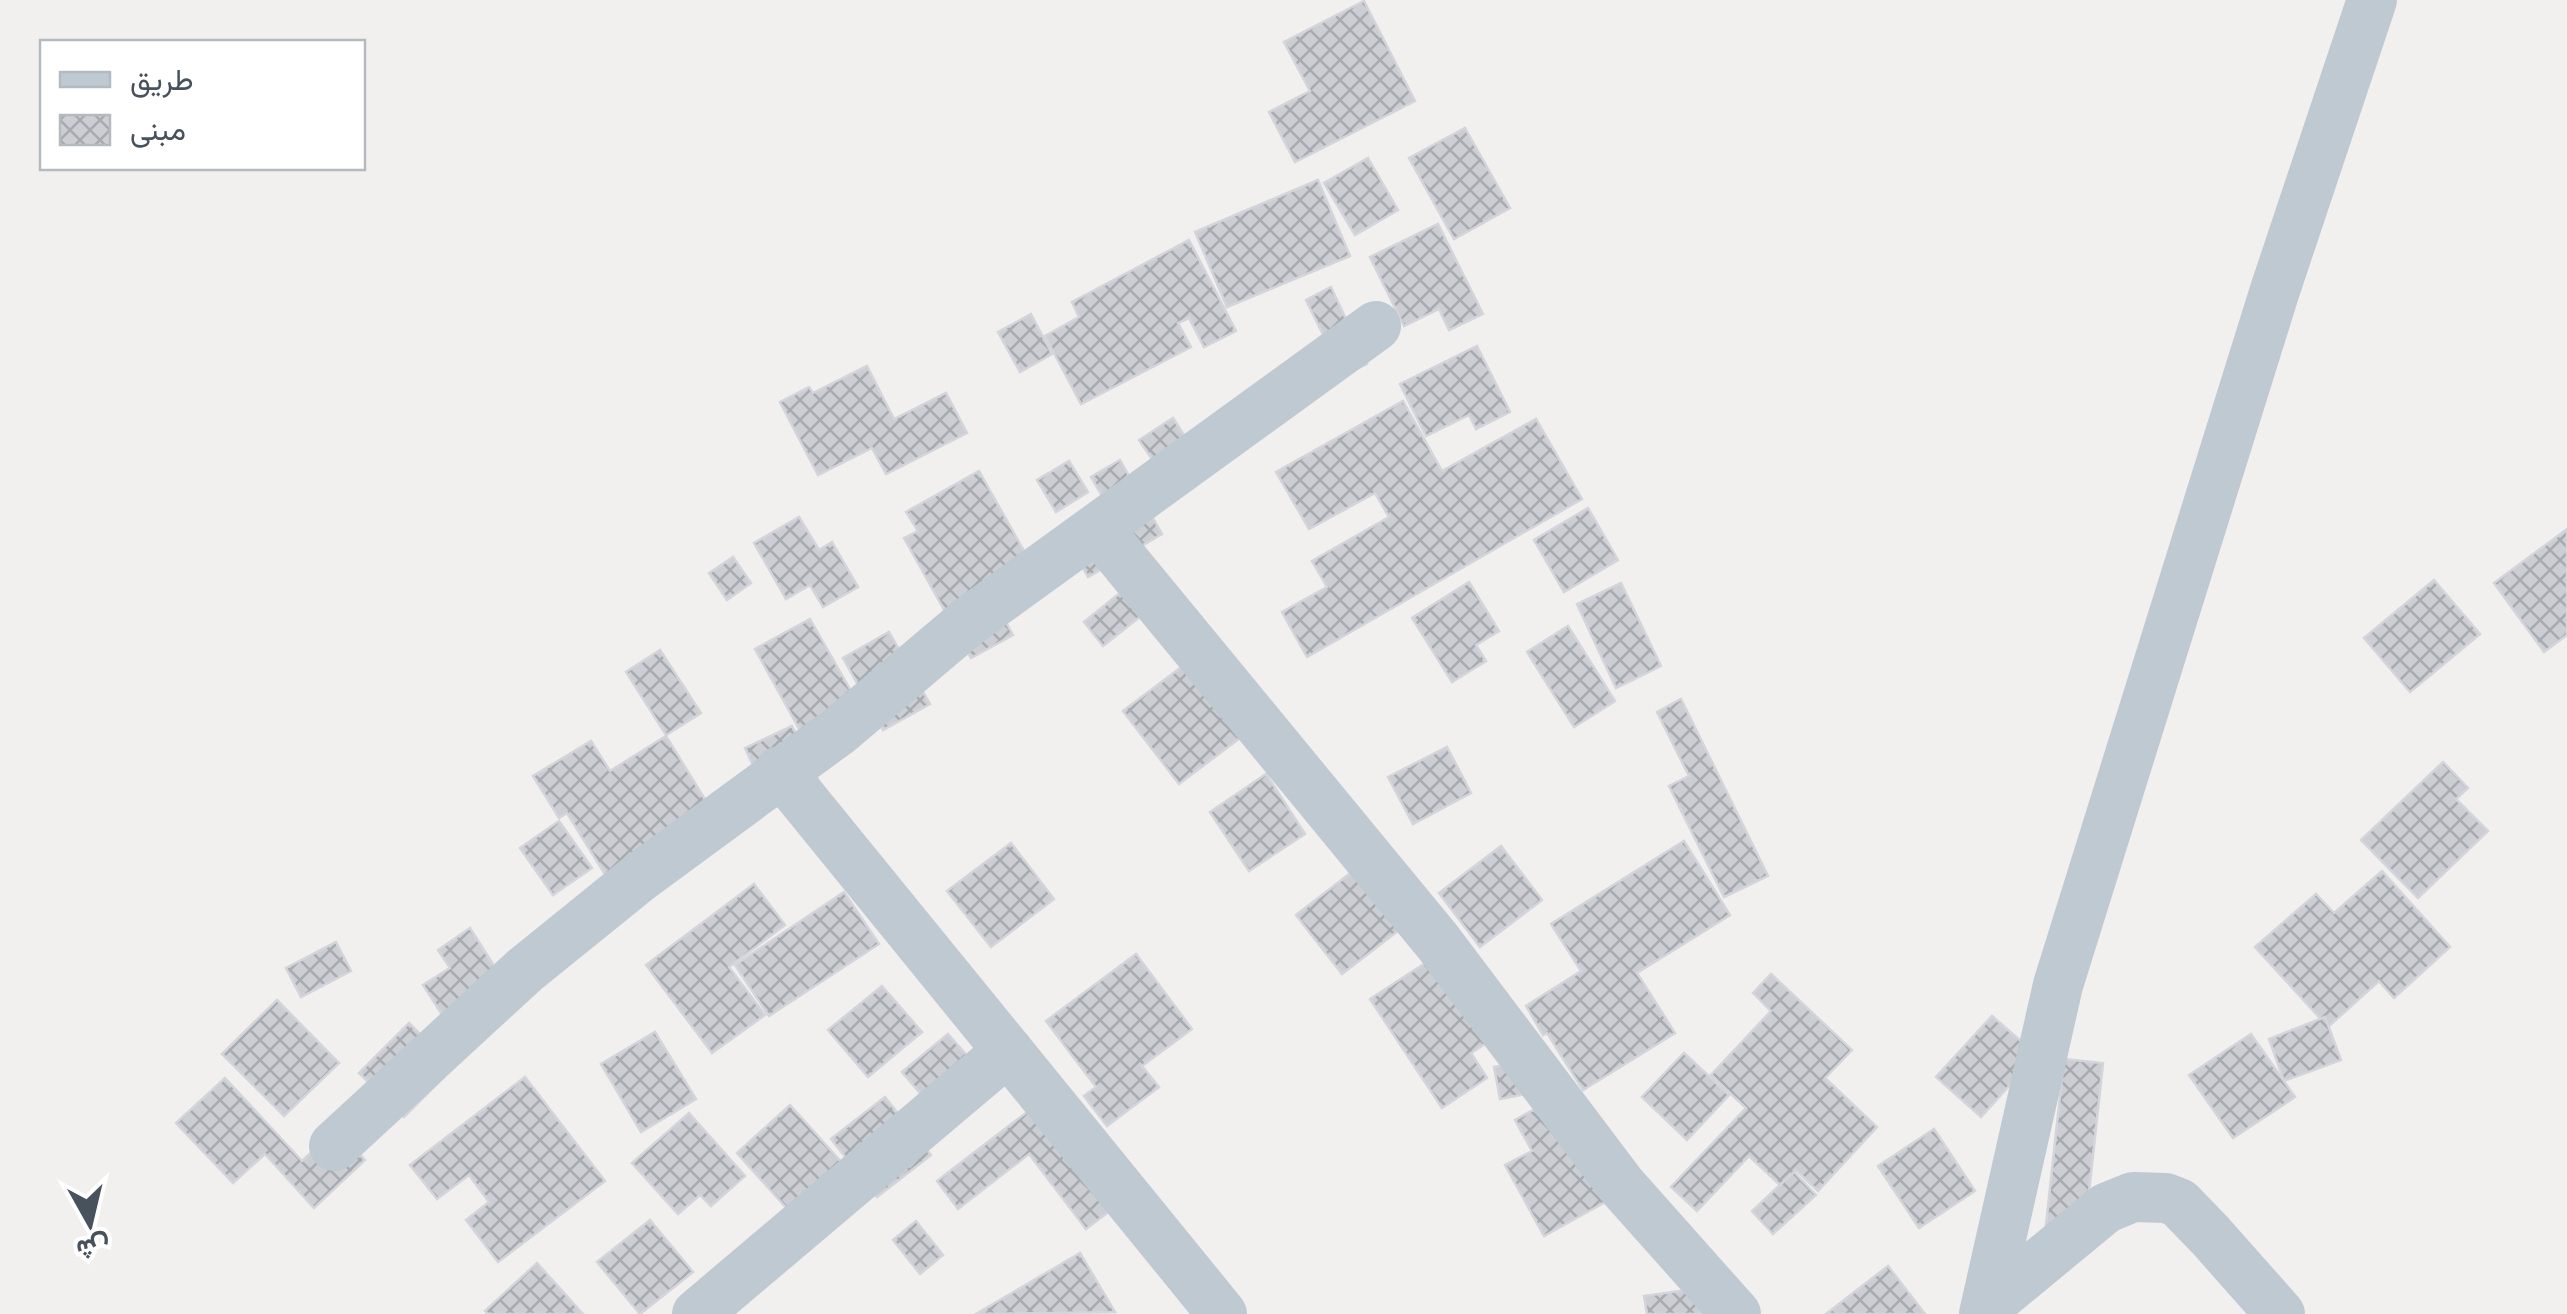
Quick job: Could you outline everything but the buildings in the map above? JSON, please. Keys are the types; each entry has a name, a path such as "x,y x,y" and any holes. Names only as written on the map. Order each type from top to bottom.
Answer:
{"street":[{"path":"1985,1310 2058,985 2275,290 2372,0"},
{"path":"334,1146 525,970 640,877 880,698 968,621 1376,326"},
{"path":"1098,529 1438,942 1622,1186 1736,1314"},
{"path":"780,771 1222,1314"},
{"path":"697,1314 1008,1051"},
{"path":"1985,1310 2106,1208 2133,1197 2166,1198 2179,1203 2280,1314"}]}
